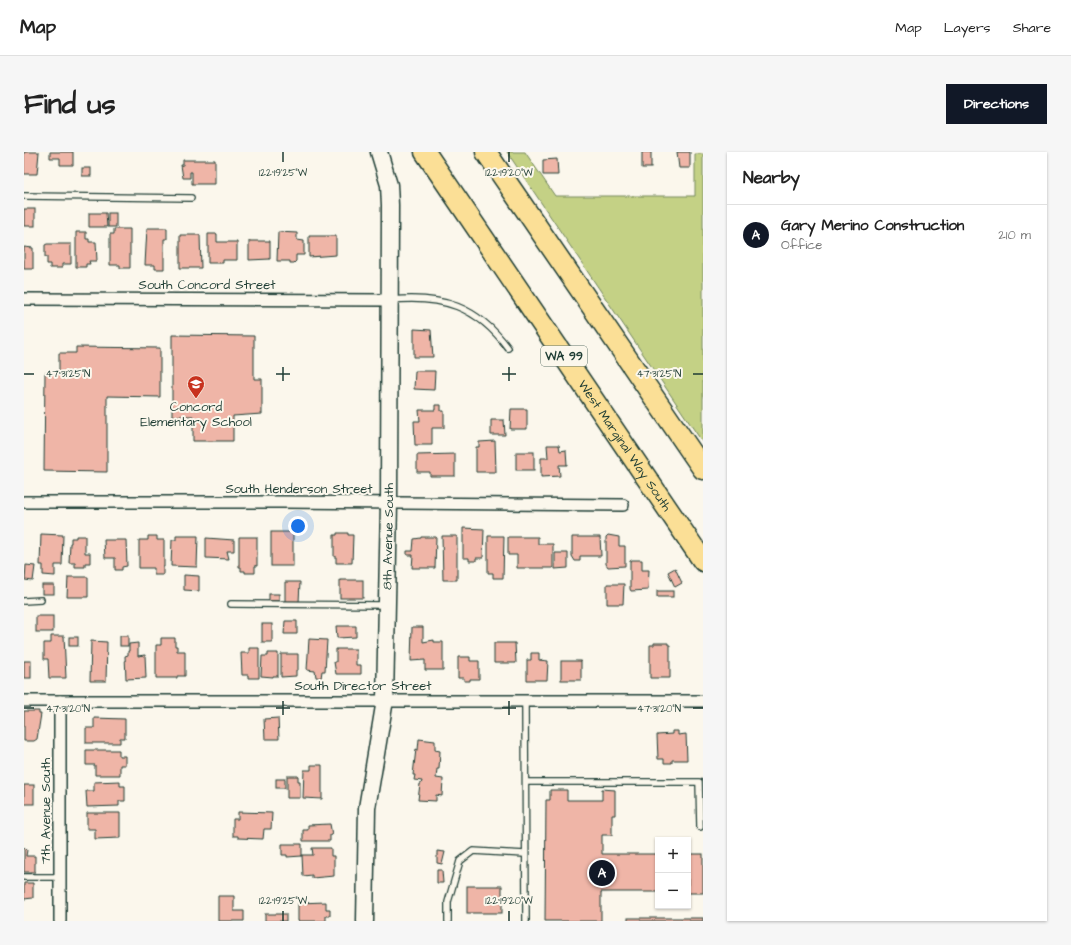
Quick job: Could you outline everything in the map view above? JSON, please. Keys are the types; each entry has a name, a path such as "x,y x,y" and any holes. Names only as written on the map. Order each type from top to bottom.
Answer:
{"highway":[{"name":"West Marginal Way South","path":"425,152 703,560"},
{"path":"486,152 703,469"}],"street":[{"name":"8th Avenue South","path":"365,921 367,808 384,700 389,503 389,186 379,152"},
{"name":"South Concord Street","path":"24,298 389,300"},
{"name":"South Henderson Street","path":"24,502 623,505"},
{"name":"South Director Street","path":"24,701 703,701"},
{"name":"7th Avenue South","path":"60,701 60,921"}],"lane":[{"path":"24,196 190,198"},
{"path":"389,300 408,298 437,300 459,307 485,323 500,336 508,348"},
{"path":"24,601 41,600"},
{"path":"231,604 387,605"},
{"path":"525,700 526,921"},
{"path":"526,782 699,782 700,827"},
{"path":"448,921 448,902 460,861 473,851 525,854"},
{"path":"24,877 60,877"}],"green space":[{"path":"507,152 525,152 555,196 695,196 695,154 703,154 703,443"}],"building":[{"path":"24,152 39,152 37,174 24,174"},
{"path":"50,152 73,152 73,165 60,165 60,158 50,158"},
{"path":"642,152 651,152 651,168 642,168"},
{"path":"677,152 690,152 690,168 679,168"},
{"path":"557,159 558,175 543,175 543,160"},
{"path":"183,160 215,160 215,184 192,184 192,172 190,172 190,178 183,178 181,165 183,165"},
{"path":"82,168 91,168 91,176 82,176"},
{"path":"24,209 35,209 35,226 24,226"},
{"path":"89,213 106,213 107,227 89,227"},
{"path":"108,213 116,213 116,227 108,227"},
{"path":"147,228 167,228 167,239 164,239 164,269 155,269 155,265 145,265"},
{"path":"114,229 130,229 130,268 120,268 120,265 110,265 110,234 114,234"},
{"path":"76,232 86,232 86,239 89,239 89,242 96,242 97,261 89,261 90,264 86,264 86,267 76,267"},
{"path":"278,232 297,233 297,240 304,241 304,255 296,255 296,261 294,263 290,263 290,261 277,261"},
{"path":"208,234 217,234 217,242 237,242 237,260 223,260 223,263 208,263"},
{"path":"180,235 200,235 201,268 180,268"},
{"path":"309,236 336,236 336,255 309,257"},
{"path":"249,241 270,241 270,259 249,260"},
{"path":"71,244 71,264 62,264 62,268 50,268 50,264 47,264 47,257 45,257 45,245"},
{"path":"24,247 33,248 33,269 24,269"},
{"path":"414,329 431,330 433,357 414,357"},
{"path":"172,335 254,336 254,379 262,379 262,414 233,416 233,441 193,441 193,416 172,416"},
{"path":"76,347 160,348 160,397 107,396 107,472 44,471 45,373 59,373 59,353 76,353"},
{"path":"415,371 435,371 434,390 414,389"},
{"path":"435,405 441,405 441,411 444,411 444,428 432,428 432,445 415,445 414,421 420,421 419,410 435,410"},
{"path":"511,409 527,409 527,429 510,429"},
{"path":"491,420 504,420 505,435 491,435"},
{"path":"495,441 496,472 476,472 476,447 479,447 479,442"},
{"path":"547,445 559,445 560,451 566,450 567,465 559,465 560,476 541,477 541,458 548,458"},
{"path":"516,452 534,452 534,470 516,470"},
{"path":"455,454 455,476 430,476 430,472 417,472 417,455"},
{"path":"463,528 484,529 483,558 476,558 476,561 469,561 469,558 463,558"},
{"path":"271,532 293,532 293,566 271,566"},
{"path":"337,533 348,533 348,535 353,535 352,563 336,563 336,557 334,557 334,535 337,535"},
{"path":"41,534 63,535 62,565 55,565 55,576 43,575 43,565 40,565"},
{"path":"608,535 619,537 619,546 625,546 625,566 608,567 606,564 606,537"},
{"path":"76,536 85,536 85,553 90,553 90,563 85,563 85,567 75,567 75,563 69,563 71,538 76,538"},
{"path":"148,536 157,536 157,540 164,540 163,575 154,575 154,568 139,568 139,540 148,540"},
{"path":"176,536 198,536 197,567 171,566 172,540 176,540"},
{"path":"442,536 457,536 457,580 443,580"},
{"path":"488,536 504,536 503,578 493,578 493,573 488,573"},
{"path":"239,537 257,537 257,566 255,566 255,573 245,573 245,571 241,571 241,567 239,567"},
{"path":"421,537 436,537 435,568 412,568 413,555 407,555 407,551 413,551 414,539"},
{"path":"508,537 538,537 538,544 553,544 553,568 517,568 517,555 508,555"},
{"path":"572,537 600,537 601,556 580,556 580,561 575,561 572,556"},
{"path":"206,538 234,540 234,551 227,551 229,559 206,558"},
{"path":"104,540 126,540 127,566 122,567 122,570 115,570 115,558 105,558"},
{"path":"555,553 568,553 568,568 555,569"},
{"path":"642,560 642,570 649,570 648,590 631,591 630,561"},
{"path":"26,565 35,566 33,581 25,580"},
{"path":"675,568 682,583 675,587 668,572"},
{"path":"184,575 199,576 199,591 184,590"},
{"path":"68,577 88,577 88,597 67,597"},
{"path":"340,580 363,580 363,598 340,598"},
{"path":"285,582 300,582 299,602 285,602"},
{"path":"607,584 624,584 623,604 607,604"},
{"path":"42,585 54,585 54,594 42,594"},
{"path":"657,591 673,591 673,597 657,597"},
{"path":"269,594 279,594 279,601 269,601"},
{"path":"36,616 53,616 53,632 36,632"},
{"path":"285,621 297,621 297,634 284,634"},
{"path":"262,624 272,624 272,642 262,642"},
{"path":"336,626 356,626 356,637 337,638"},
{"path":"412,627 423,627 423,642 434,640 434,642 443,642 443,670 425,670 425,660 411,661"},
{"path":"51,636 64,636 66,678 49,678 48,659 44,659 44,643 51,643"},
{"path":"120,636 128,636 128,646 120,646"},
{"path":"69,637 78,637 78,646 69,646"},
{"path":"161,638 175,638 175,646 177,646 177,651 185,651 185,676 177,676 177,678 156,678 156,645 161,645"},
{"path":"309,639 327,640 325,671 322,671 321,678 316,677 315,671 307,670"},
{"path":"91,641 107,642 106,681 90,681"},
{"path":"138,643 138,656 145,655 146,678 126,679 125,656 128,655 129,644"},
{"path":"494,643 515,643 516,663 494,663"},
{"path":"654,643 668,643 668,645 670,645 670,678 650,678 650,645 654,645"},
{"path":"249,648 259,648 259,678 248,678 248,675 242,675 241,653 249,653"},
{"path":"336,649 356,649 356,665 361,665 361,674 336,674 334,662 336,662"},
{"path":"268,653 278,653 278,676 261,676 262,656 268,656"},
{"path":"531,653 539,653 539,660 548,661 547,680 527,680 527,660 531,660"},
{"path":"281,654 298,654 298,670 296,670 296,676 281,677"},
{"path":"458,657 470,657 470,661 479,661 479,679 464,681 464,678 458,678"},
{"path":"24,661 31,661 31,678 24,678"},
{"path":"561,661 581,661 581,680 561,680"},
{"path":"24,711 39,711 39,714 41,714 37,739 34,741 24,741"},
{"path":"94,718 125,719 125,738 120,738 120,743 86,743 86,728 94,728"},
{"path":"278,718 279,739 265,739 264,719"},
{"path":"672,731 678,731 678,735 686,734 687,760 672,760 672,763 664,763 664,759 658,759 657,735 672,734"},
{"path":"419,739 435,741 435,750 440,751 439,769 437,769 436,778 443,779 442,796 436,795 436,801 418,800 420,784 422,781 414,780 415,775 413,775 416,749 418,750"},
{"path":"86,750 119,750 119,756 125,756 125,765 120,765 120,775 95,775 95,765 86,765"},
{"path":"311,765 322,765 322,799 303,798 304,770 311,770"},
{"path":"287,776 298,776 298,781 300,781 300,798 287,798"},
{"path":"276,779 285,779 285,788 276,788"},
{"path":"120,781 120,786 125,786 125,801 119,801 119,806 87,807 86,791 94,791 94,782"},
{"path":"24,785 34,785 34,804 24,804"},
{"path":"602,789 615,790 615,815 612,815 612,835 602,835 602,854 655,854 655,892 601,892 601,921 545,921 546,800 550,800 550,790 567,790 567,800 602,800"},
{"path":"238,812 272,813 271,829 264,829 263,839 238,838 238,836 233,836 233,819 238,819"},
{"path":"87,813 120,813 120,838 95,839 95,829 87,829"},
{"path":"330,824 332,835 330,835 330,841 303,841 303,830 308,830 308,825"},
{"path":"282,844 302,844 302,856 287,857 287,855 282,855"},
{"path":"24,847 27,850 26,856 35,856 35,872 24,872"},
{"path":"312,848 331,848 331,856 334,856 334,876 312,878 312,875 303,876 302,855 313,855"},
{"path":"437,851 445,852 442,864 437,863"},
{"path":"691,854 703,854 703,893 691,893"},
{"path":"437,870 442,870 443,883 437,883"},
{"path":"24,883 33,883 33,898 24,899"},
{"path":"467,886 502,886 502,913 467,913"},
{"path":"218,896 234,896 234,911 244,911 244,921 218,921"},
{"path":"326,902 326,909 330,909 330,916 326,916 326,921 298,921 298,903"},
{"path":"265,914 286,914 286,921 265,921"},
{"path":"628,918 703,918 703,921 628,921"}],"place":[{"name":"Concord Elementary School","path":"196,399"},
{"name":"Gary Merino Construction","path":"602,873"}]}
